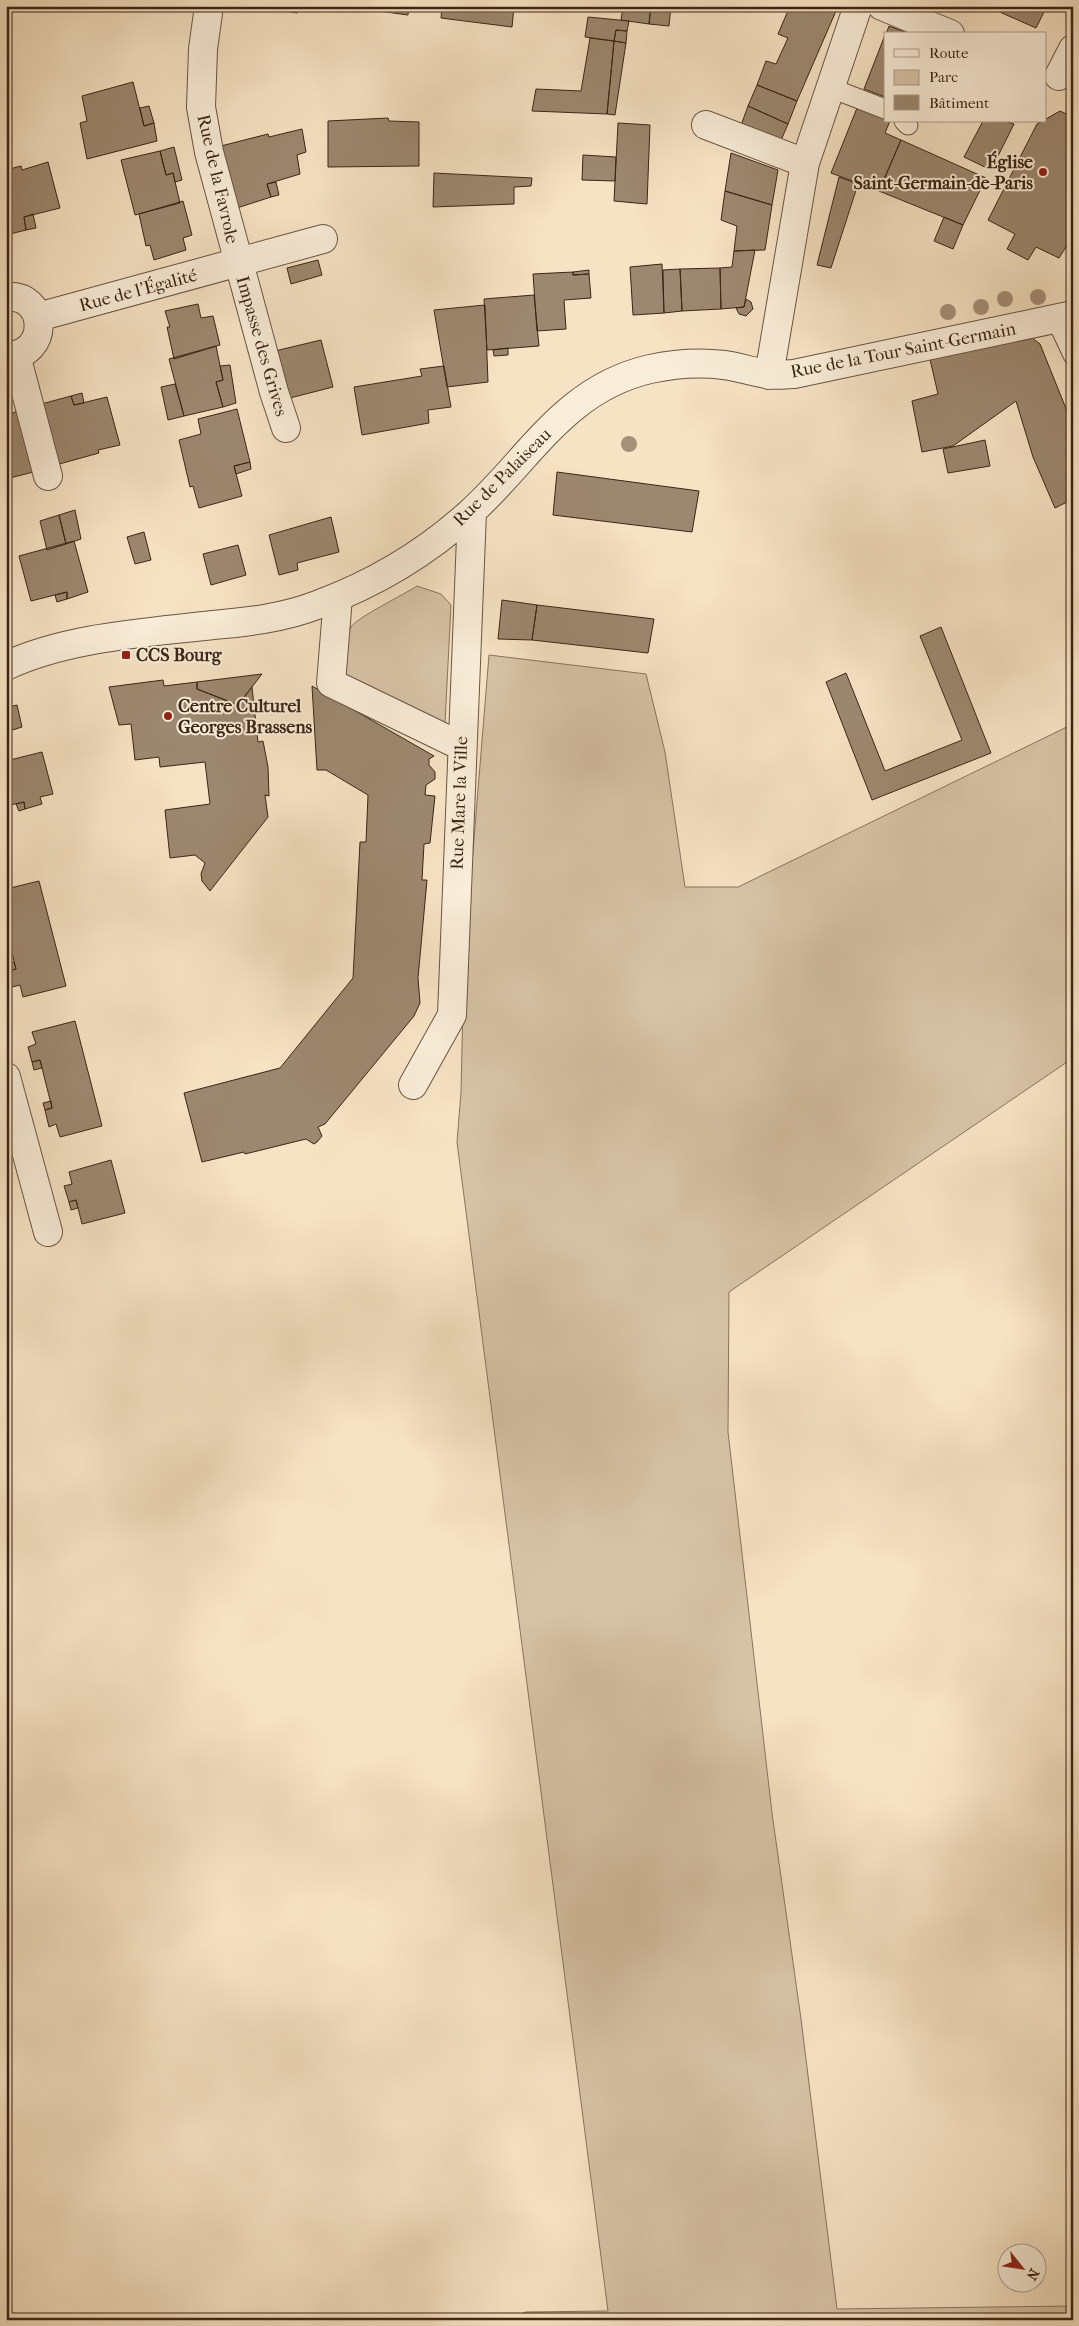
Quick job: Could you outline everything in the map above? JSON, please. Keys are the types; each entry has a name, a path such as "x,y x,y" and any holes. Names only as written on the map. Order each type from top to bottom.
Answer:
{"street":[{"name":"Rue de la Favrole","path":"209,6 203,49 201,107 209,152 238,263"},
{"name":"Rue de la Tour Saint-Germain","path":"858,6 805,163 769,375 820,370 1064,317"},
{"path":"882,6 945,32"},
{"path":"1059,76 1073,48"},
{"path":"706,126 805,163"},
{"name":"Rue de l'Égalité","path":"38,317 323,240"},
{"name":"Impasse des Grives","path":"238,263 286,428"},
{"path":"6,297 19,298 27,302 38,317 39,327 32,345 11,356 48,476"},
{"name":"Rue de Palaiseau","path":"6,666 25,657 71,644 267,620 338,597 389,573 420,554 472,512 541,436 567,412 617,380 649,369 684,364 724,365 769,375"},
{"name":"Rue Mare la Ville","path":"413,1085 452,1015 461,746 472,512"},
{"path":"338,597 331,683 461,746"},
{"path":"6,1077 48,1232"}],"lane":[{"path":"831,88 884,109"},
{"path":"1064,317 1073,355"}],"green space":[{"path":"417,586 441,594 451,605 445,723 438,730 343,680 346,646 351,627 371,612"},
{"path":"489,655 646,674 665,752 685,887 738,887 1073,724 1073,1058 729,1292 728,1432 772,1813 801,2019 837,2309 1073,2306 1073,2320 515,2320 525,2312 608,2311 457,1142 461,1092 464,962"}],"building":[{"path":"251,6 298,6 297,13"},
{"path":"342,6 409,6 408,15"},
{"path":"442,6 514,6 512,27 441,18"},
{"path":"623,6 651,6 649,24 621,20"},
{"path":"651,6 671,6 669,26 649,24"},
{"path":"790,6 823,6 836,11 797,101 757,85 766,61 776,64 788,38 778,34"},
{"path":"986,6 1047,6 1036,28"},
{"path":"588,17 629,21 627,31 616,30 614,41 585,37"},
{"path":"889,26 905,32 887,32"},
{"path":"616,30 627,31 626,43 614,41"},
{"path":"590,38 614,41 607,114 532,111 536,89 581,91"},
{"path":"884,38 884,97 864,89"},
{"path":"614,41 626,43 615,115 607,114"},
{"path":"133,82 144,126 154,123 157,141 87,159 80,123 87,121 82,96"},
{"path":"757,85 797,101 788,124 748,106"},
{"path":"149,106 154,123 144,126 140,108"},
{"path":"748,106 788,124 779,145 740,128"},
{"path":"857,108 884,119 884,122 890,122 885,133 901,140 879,191 831,173"},
{"name":"Église Saint-Germain-de-Paris","path":"1060,111 1073,117 1073,236 1059,258 1036,247 1028,260 1007,249 1015,234 988,220 1037,124 1046,122 1046,119"},
{"path":"388,118 389,121 419,122 419,166 328,167 328,121"},
{"path":"982,122 1008,122 1014,124 991,170 964,157"},
{"path":"618,123 650,125 647,204 614,201"},
{"path":"302,129 306,152 297,155 300,174 267,184 271,197 237,208 221,146 268,134 269,137"},
{"path":"901,140 986,178 963,225 879,191"},
{"path":"174,147 182,180 175,182 173,173 166,175 160,151"},
{"path":"160,151 166,175 173,173 180,203 135,215 121,160"},
{"path":"731,153 778,170 772,205 725,191"},
{"path":"583,155 616,157 615,181 582,180"},
{"path":"48,162 60,208 24,217 26,230 6,235 6,170 21,166 22,170"},
{"path":"434,173 532,178 531,186 514,187 514,204 433,207"},
{"path":"839,177 858,184 831,268 817,265"},
{"path":"276,182 279,195 271,197 267,184"},
{"path":"725,191 772,205 765,250 734,251 737,226 721,220"},
{"path":"183,201 192,235 183,238 186,250 154,260 150,245 146,246 139,214"},
{"path":"33,214 36,228 26,230 24,217"},
{"path":"944,217 963,225 953,249 934,241"},
{"path":"755,250 744,307 721,309 720,268 732,267 734,251"},
{"path":"318,260 322,275 291,284 287,268"},
{"path":"662,264 664,313 633,315 630,267"},
{"path":"720,268 721,309 682,311 680,269"},
{"path":"680,269 682,311 664,313 663,270"},
{"path":"589,270 589,274 573,275 573,272"},
{"path":"573,272 573,275 589,274 591,298 564,300 566,329 537,331 533,274"},
{"path":"534,295 539,346 487,350 484,299"},
{"path":"746,299 751,302 753,309 746,316 739,314 736,308 744,307"},
{"path":"198,304 201,318 213,316 220,345 174,359 167,327 170,327 165,311"},
{"path":"485,305 488,382 447,387 434,310"},
{"path":"1032,338 1040,344 1073,426 1073,499 1055,508 1033,457 1016,401 953,446 922,452 912,401 938,394 929,355"},
{"path":"321,340 333,387 286,399 275,351"},
{"path":"216,346 223,380 216,382 223,407 184,416 169,359"},
{"path":"508,348 508,355 494,356 493,350"},
{"path":"230,365 236,403 223,407 216,382 223,380 220,366"},
{"path":"444,366 451,407 428,410 429,423 362,435 354,387 422,376 420,369"},
{"path":"175,384 184,416 168,420 161,387"},
{"path":"82,393 84,403 74,405 71,396"},
{"path":"71,396 74,405 107,397 120,445 98,450 99,453 52,466 34,406"},
{"path":"24,409 41,470 6,479 6,415"},
{"path":"237,409 250,462 234,466 242,496 199,508 193,486 190,487 179,440 201,434 198,419"},
{"path":"985,440 990,466 948,473 943,449"},
{"path":"250,462 251,469 236,474 234,466"},
{"path":"557,472 699,491 692,532 553,515"},
{"path":"75,510 81,539 66,544 59,515"},
{"path":"59,515 66,544 47,550 40,521"},
{"path":"331,517 339,552 297,563 298,570 279,575 269,535"},
{"path":"144,532 151,560 135,564 127,537"},
{"path":"74,541 88,592 67,599 67,592 31,601 19,556"},
{"path":"238,545 246,575 211,585 203,554"},
{"path":"67,592 67,599 57,602 55,595"},
{"path":"502,600 537,605 532,640 498,639"},
{"path":"537,605 654,619 648,653 532,640"},
{"path":"941,627 991,753 872,800 826,682 846,673 885,771 962,740 920,636"},
{"path":"262,674 238,705 197,689 197,682"},
{"path":"163,680 164,686 197,682 197,689 238,705 252,687 258,742 263,741 268,767 269,796 265,795 268,817 210,891 202,881 201,874 205,863 195,855 170,858 165,810 210,804 205,762 160,767 159,757 135,760 131,724 119,725 109,687"},
{"path":"312,686 434,756 429,759 429,765 435,772 435,779 426,785 425,795 435,796 430,843 424,844 422,880 427,880 418,978 420,1003 414,1016 325,1124 318,1127 322,1136 317,1142 314,1144 306,1139 202,1162 184,1093 280,1068 353,978 360,842 366,842 368,795 326,770 317,770"},
{"path":"17,705 22,727 6,732 6,708"},
{"path":"42,752 53,794 40,797 42,804 25,809 24,802 6,806 6,761"},
{"path":"24,802 25,809 19,811 16,804"},
{"path":"39,881 66,986 23,997 20,985 12,987 8,971 16,969 6,930 6,889"},
{"path":"14,962 16,969 8,971 7,964"},
{"path":"75,1021 102,1126 60,1137 56,1124 49,1127 45,1110 52,1108 40,1060 32,1062 28,1047 36,1044 32,1032"},
{"path":"40,1060 42,1068 34,1070 32,1062"},
{"path":"51,1101 52,1108 45,1110 43,1103"},
{"path":"111,1160 125,1213 82,1224 76,1200 69,1202 64,1186 72,1184 69,1172"},
{"path":"76,1200 78,1208 71,1210 69,1202"}],"place":[{"name":"Église Saint-Germain-de-Paris","path":"1043,172"},
{"name":"CCS Bourg","path":"126,655"},
{"name":"Centre Culturel Georges Brassens","path":"168,716"}]}
